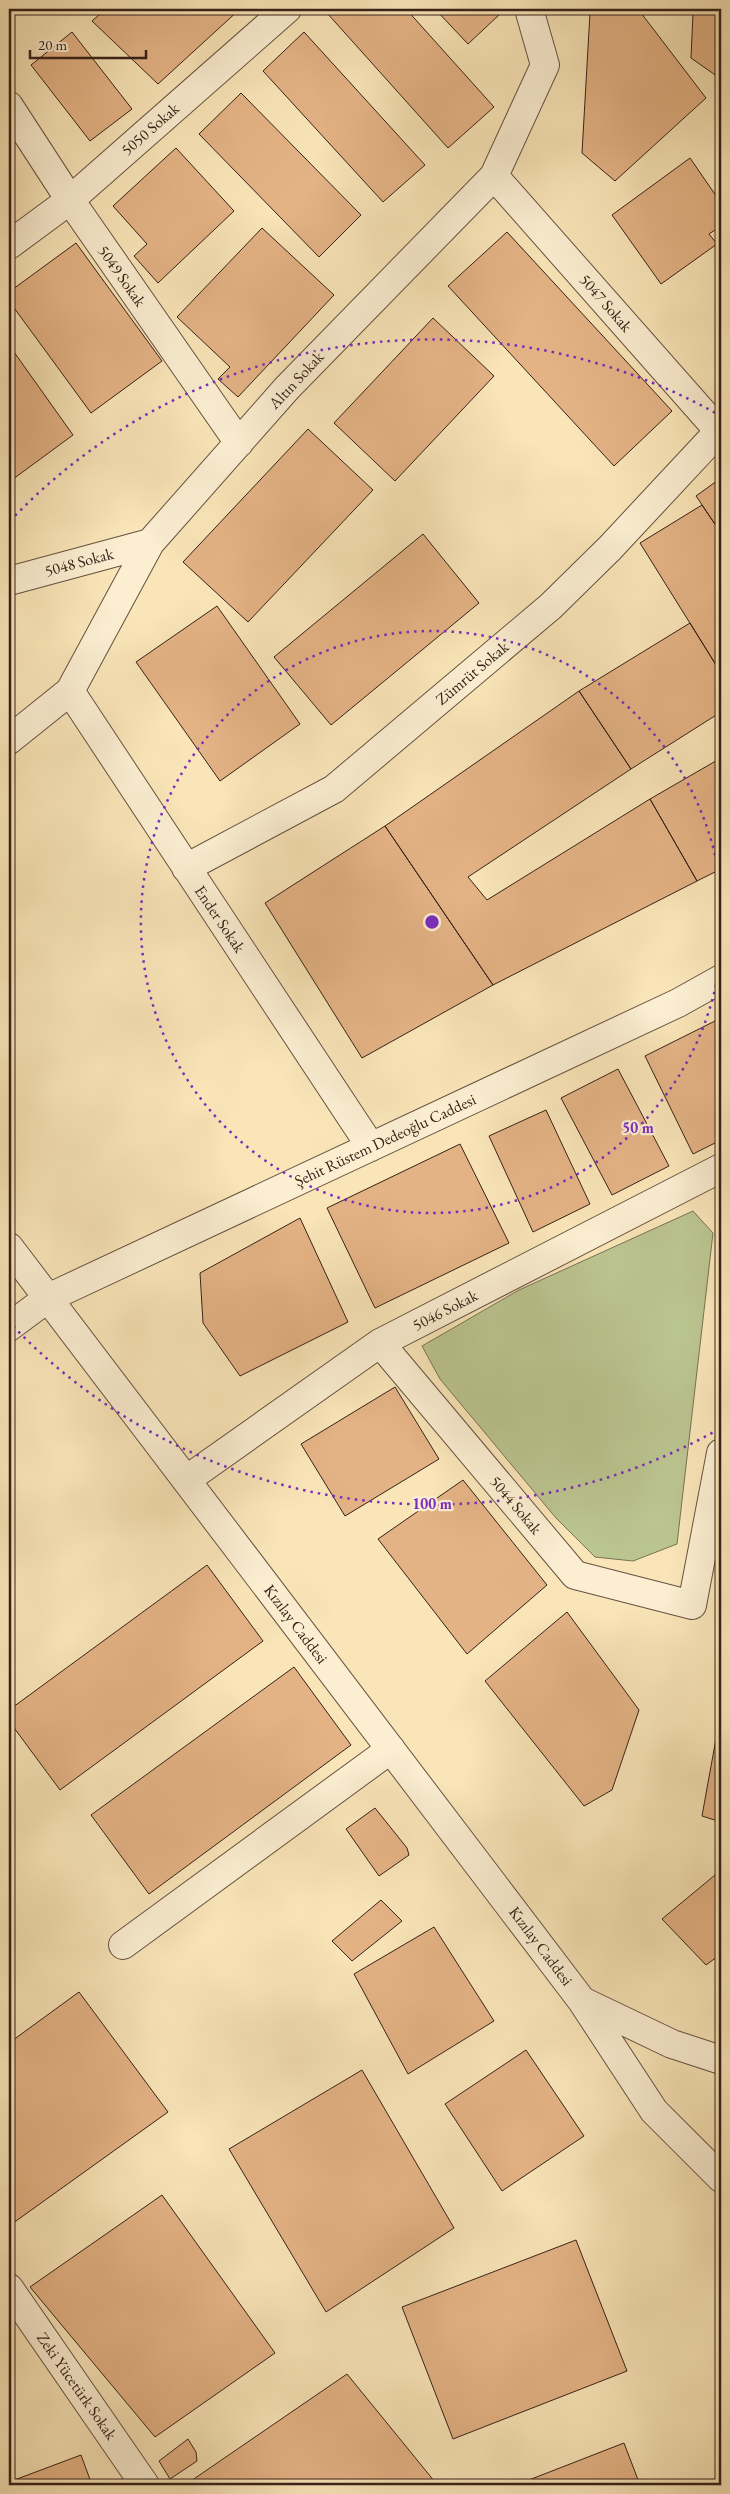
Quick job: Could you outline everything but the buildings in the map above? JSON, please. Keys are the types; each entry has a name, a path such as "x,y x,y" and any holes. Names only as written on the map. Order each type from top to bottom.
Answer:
{"street":[{"name":"5050 Sokak","path":"9,245 70,200 287,9"},
{"name":"Altın Sokak","path":"9,740 70,691 150,543 288,388 494,176 546,65 529,9"},
{"name":"5049 Sokak","path":"9,106 70,200 239,443"},
{"name":"5047 Sokak","path":"494,176 720,430"},
{"name":"Zümrüt Sokak","path":"186,868 334,788 551,606 610,548 720,430"},
{"name":"5048 Sokak","path":"9,581 150,543"},
{"name":"Ender Sokak","path":"70,691 371,1146"},
{"name":"Şehit Rüstem Dedeoğlu Caddesi","path":"9,1327 48,1298 678,1003 721,979"},
{"name":"5046 Sokak","path":"186,1480 380,1343 721,1168"},
{"name":"Kızılay Caddesi","path":"9,1247 582,2001 654,2111 721,2178"},
{"name":"5044 Sokak","path":"380,1343 575,1575 692,1605 721,1454"},
{"path":"123,1945 391,1749"},
{"name":"Kızılay Caddesi","path":"582,2001 672,2044 721,2060"},
{"name":"Zeki Yücetürk Sokak","path":"9,2288 145,2485"}],"green space":[{"path":"693,1211 713,1233 677,1544 633,1561 595,1557 556,1518 440,1379 422,1346 519,1290"}]}
